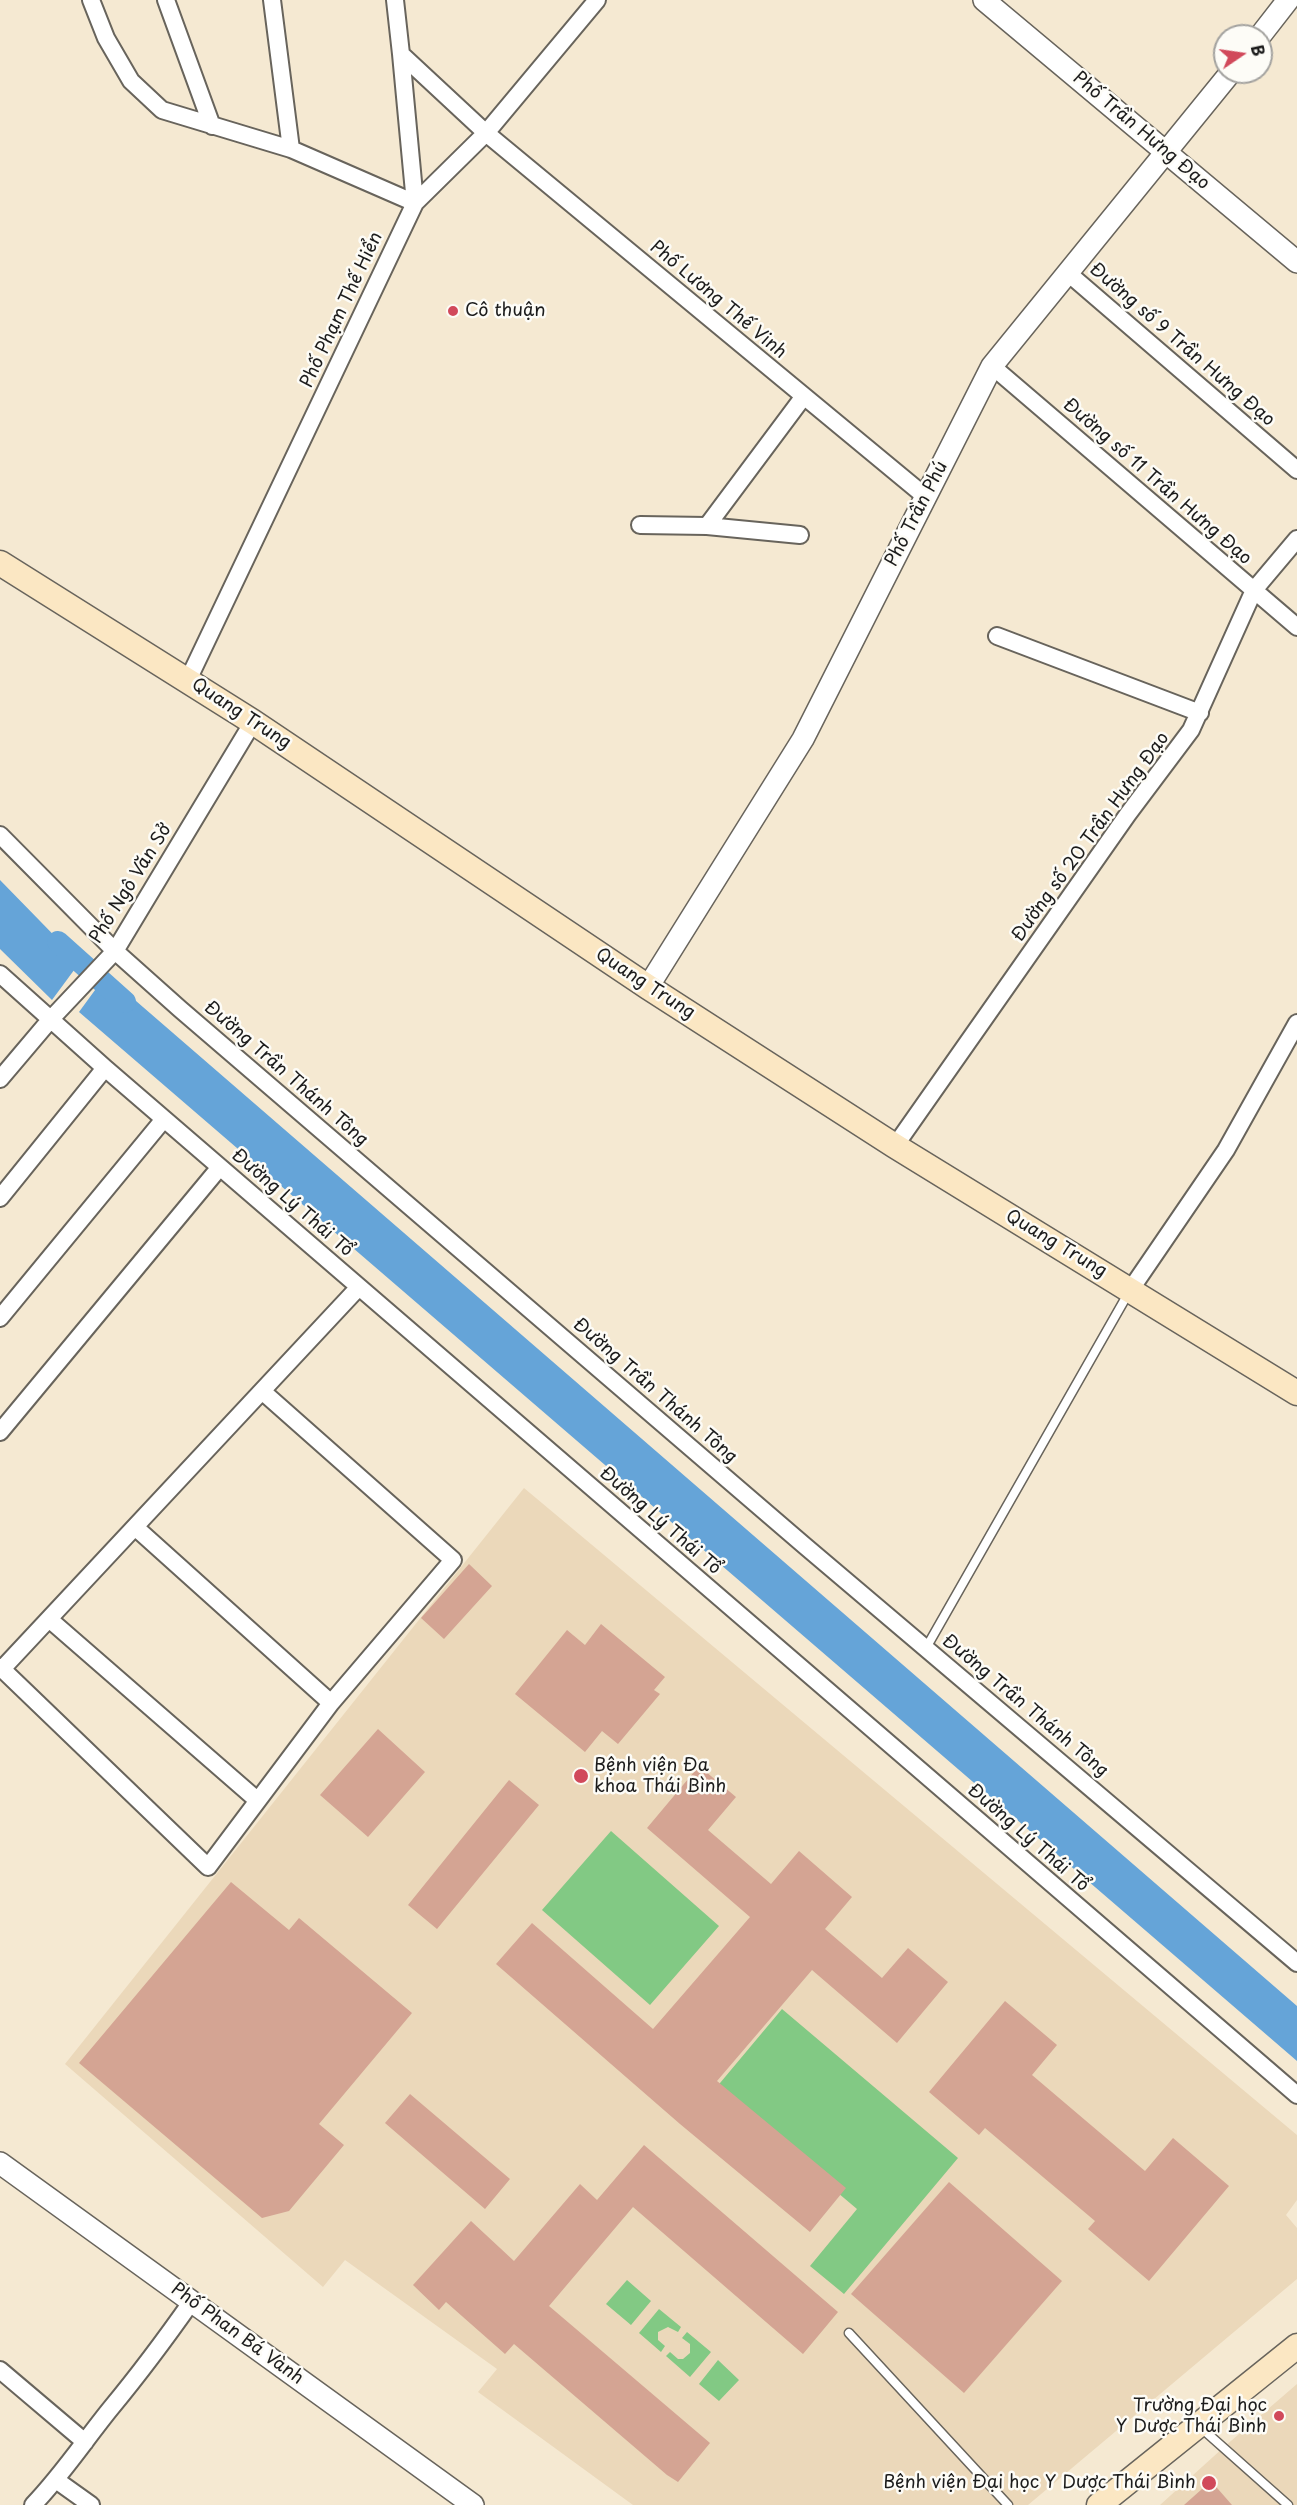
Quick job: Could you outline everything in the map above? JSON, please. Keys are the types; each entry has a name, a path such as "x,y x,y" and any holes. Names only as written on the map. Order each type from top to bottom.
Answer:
{"main road":[{"name":"Quang Trung","path":"0,563 253,722 648,987 896,1146 1131,1289 1297,1394"},
{"path":"1099,2505 1297,2346"}],"street":[{"path":"91,0 106,38 131,81 162,110 291,149 415,203 395,0"},
{"path":"166,0 212,126"},
{"path":"272,0 291,149"},
{"name":"Phố Phạm Thế Hiển","path":"188,680 415,203 486,133 597,0"},
{"name":"Phố Trần Hưng Đạo","path":"984,0 1297,262"},
{"path":"1269,24 1288,0"},
{"name":"Phố Lương Thế Vinh","path":"401,54 486,133 926,497"},
{"name":"Phố Trần Phú","path":"648,987 803,740 992,366 1222,84"},
{"name":"Đường số 9 Trần Hưng Đạo","path":"1068,273 1297,470"},
{"name":"Đường số 11 Trần Hưng Đạo","path":"992,366 1297,627"},
{"path":"707,526 804,396"},
{"path":"640,525 707,526 800,535"},
{"name":"Đường số 20 Trần Hưng Đạo","path":"896,1146 1128,814 1191,730 1254,590 1297,539"},
{"path":"997,636 1200,713"},
{"name":"Phố Ngô Văn Sở","path":"0,1079 50,1020 109,957 253,722"},
{"name":"Đường Trần Thánh Tông","path":"0,836 109,957 1297,1963"},
{"name":"Đường Lý Thái Tổ","path":"0,974 105,1068 1297,2095"},
{"path":"1131,1289 1226,1150 1297,1023"},
{"path":"0,1198 105,1068"},
{"path":"0,1318 165,1119"},
{"path":"0,1432 220,1167"},
{"path":"262,1391 453,1560 331,1703 208,1867 1,1668 359,1287"},
{"path":"135,1527 331,1703"},
{"path":"49,1619 257,1800"},
{"name":"Phố Phan Bá Vành","path":"0,2163 473,2505"},
{"path":"33,2505 57,2480 137,2379 192,2301"},
{"path":"0,2370 85,2442"},
{"path":"57,2480 92,2505"}],"lane":[{"path":"926,1648 1131,1289"},
{"path":"849,2333 1008,2505"},
{"path":"1199,2426 1288,2505"}],"shaded area":[{"name":"Bệnh viện Đa khoa Thái Bình","path":"524,1488 1297,2135 1297,2200 1286,2215 1297,2228 1297,2279 1028,2505 633,2505 478,2392 497,2369 345,2260 323,2287 65,2064"},
{"name":"Trường Đại học Y Dược Thái Bình","path":"1297,2384 1297,2505 1160,2505 1224,2447"}],"green space":[{"path":"611,1831 719,1926 650,2005 542,1910"},
{"path":"782,2009 958,2158 844,2294 810,2266 857,2209 715,2089"},
{"path":"627,2280 651,2301 631,2325 606,2304"},
{"path":"659,2309 681,2327 678,2332 668,2327 658,2332 658,2340 665,2346 661,2352 639,2333"},
{"path":"687,2332 711,2352 690,2377 666,2356 670,2352 678,2359 683,2359 690,2353 690,2344 682,2338"},
{"path":"718,2360 739,2380 719,2401 699,2384"}],"water":[{"path":"0,880 80,962 52,1000 0,949"},
{"path":"106,975 1297,2006 1297,2061 79,1012"}],"building":[{"path":"469,1564 492,1586 444,1639 421,1618"},
{"path":"601,1624 665,1677 654,1690 660,1694 618,1744 602,1731 585,1752 515,1694 567,1630 585,1645"},
{"path":"378,1729 425,1772 368,1837 320,1795"},
{"path":"699,1766 736,1797 708,1830 771,1884 799,1851 852,1897 825,1929 882,1978 908,1948 948,1982 897,2043 812,1970 717,2081 846,2188 810,2232 680,2124 496,1964 532,1923 653,2029 750,1917 647,1828"},
{"path":"509,1780 539,1805 437,1929 408,1905"},
{"path":"231,1882 289,1930 299,1918 412,2013 319,2124 344,2145 289,2211 262,2218 79,2063"},
{"path":"1005,2001 1057,2045 1032,2075 1145,2171 1173,2138 1229,2186 1149,2281 1088,2229 1095,2221 985,2128 979,2135 929,2092"},
{"path":"410,2094 510,2179 485,2209 385,2123"},
{"path":"644,2145 838,2312 803,2354 633,2207 549,2306 710,2443 678,2482 514,2344 505,2354 446,2302 439,2310 413,2285 471,2221 514,2261 580,2184 597,2200"},
{"path":"949,2182 1062,2281 964,2393 851,2294"},
{"path":"1211,2481 1232,2505 1184,2505"}],"waterway":[{"path":"58,942 125,1002"}],"place":[{"name":"Cô thuận","path":"453,311"},
{"name":"Bệnh viện Đa khoa Thái Bình","path":"581,1776"},
{"name":"Trường Đại học Y Dược Thái Bình","path":"1279,2416"},
{"name":"Bệnh viện Đại học Y Dược Thái Bình","path":"1209,2483"}]}
